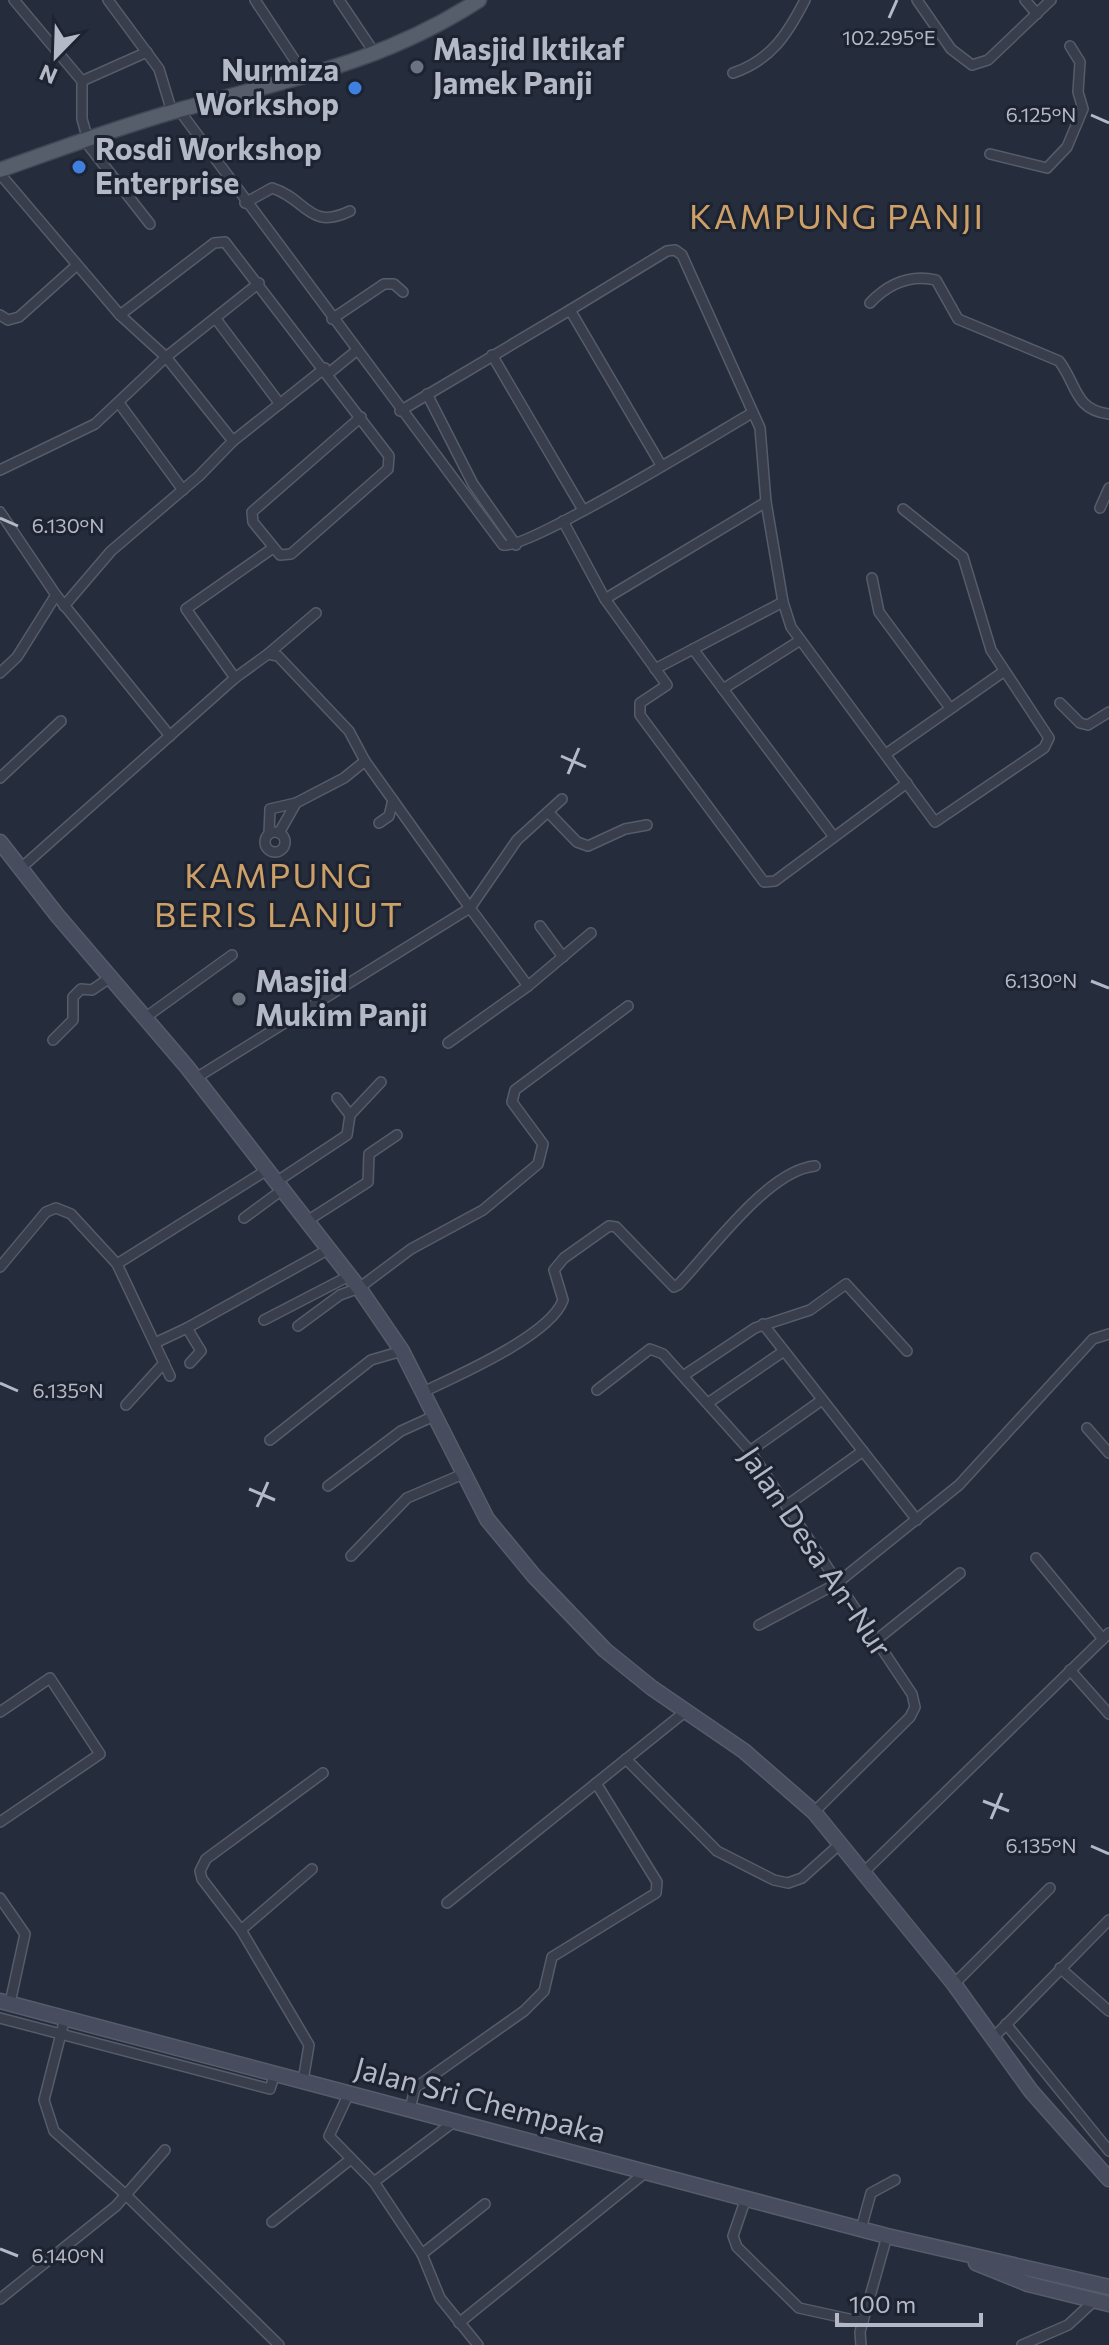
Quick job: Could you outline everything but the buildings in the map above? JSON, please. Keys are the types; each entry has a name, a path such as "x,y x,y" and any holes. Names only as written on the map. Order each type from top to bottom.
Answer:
{"main road":[{"path":"0,172 176,111 302,79 376,55 438,26 479,0"}],"street":[{"path":"14,0 82,81 82,119 86,140 150,224"},
{"path":"108,0 163,78 176,111 400,411 507,547 563,521 752,413"},
{"path":"255,0 298,65 302,79"},
{"path":"339,0 376,55"},
{"path":"733,73 769,54 792,26 805,0"},
{"path":"917,0 951,49 972,65 988,60 1051,0"},
{"path":"1025,0 1037,14"},
{"path":"990,154 1047,168 1067,147 1083,109 1078,92 1080,62 1070,46"},
{"path":"82,81 147,52"},
{"path":"0,172 120,315 166,357 233,441"},
{"path":"245,203 272,188 322,219 332,220 350,211"},
{"path":"120,315 218,241 228,245 327,371 361,417 389,456 390,466 291,554 280,555 253,522 252,512 361,417"},
{"path":"400,411 667,251 679,252 761,429 766,502 783,602 799,641 935,822 1047,746 1047,734 991,650 963,557 903,509"},
{"path":"0,315 8,320 19,317 77,265"},
{"path":"870,303 886,288 909,278 936,280 956,318 1059,361 1079,401 1094,412 1109,414"},
{"path":"0,470 85,431 166,357 259,283"},
{"path":"332,319 384,284 394,284 403,292"},
{"path":"570,310 661,465"},
{"path":"216,319 280,404"},
{"path":"64,606 111,551 183,490 233,441 356,351"},
{"path":"492,355 583,510"},
{"path":"427,394 473,484 516,545"},
{"path":"119,403 183,490"},
{"path":"1100,508 1109,488"},
{"path":"605,599 766,502"},
{"path":"0,512 64,606 170,736"},
{"path":"563,521 605,599 667,685 640,703 640,715 761,879 767,883 775,881 907,783"},
{"path":"235,678 186,609 273,548"},
{"path":"872,578 880,614 950,708"},
{"path":"0,673 17,657 56,595"},
{"path":"655,669 783,602"},
{"path":"21,868 235,678 316,613"},
{"path":"723,689 799,641"},
{"path":"693,649 834,837"},
{"path":"268,654 278,656 349,731 365,761 528,986"},
{"path":"886,754 1003,672"},
{"path":"1060,703 1080,723 1088,725 1109,712"},
{"path":"0,778 61,721"},
{"path":"296,803 274,834 270,809 296,803 344,778 365,761"},
{"path":"196,1078 470,908 517,840 562,799"},
{"path":"379,823 389,816 393,800"},
{"path":"548,812 577,842 588,846 625,829 647,825"},
{"path":"0,842 196,1078 359,1288 402,1351 487,1519 559,1604 605,1650 754,1759 814,1812 954,1984 1058,2124 1107,2179"},
{"path":"540,926 563,957"},
{"path":"448,1043 528,986 591,933"},
{"path":"146,1017 232,955"},
{"path":"53,1040 73,1020 73,997 81,989 94,989 111,977"},
{"path":"298,1326 340,1295 359,1288 411,1249 483,1210 538,1164 543,1144 512,1102 515,1090 628,1006"},
{"path":"117,1264 275,1180 347,1135 350,1115 381,1082"},
{"path":"337,1098 350,1115"},
{"path":"307,1221 368,1182 369,1154 397,1135"},
{"path":"423,1392 488,1361 555,1315 563,1300 554,1270 609,1226 616,1227 674,1287 738,1220 779,1183 798,1168 815,1166"},
{"path":"244,1218 275,1180"},
{"path":"0,1267 46,1212 56,1208 71,1214 117,1264 170,1376"},
{"path":"155,1343 329,1249"},
{"path":"264,1320 349,1276"},
{"path":"683,1376 763,1324 810,1310 848,1284 907,1351"},
{"path":"763,1324 917,1520"},
{"path":"187,1328 201,1351 190,1363"},
{"path":"759,1625 836,1584 917,1520 994,1450 1093,1339 1109,1334"},
{"name":"Jalan Desa An-Nur","path":"597,1390 650,1349 658,1350 750,1451 912,1694 915,1707 910,1717 814,1812"},
{"path":"270,1440 369,1361 402,1351"},
{"path":"708,1403 784,1351"},
{"path":"126,1405 164,1363"},
{"path":"750,1451 822,1400"},
{"path":"328,1486 401,1431 434,1416"},
{"path":"1087,1428 1109,1453"},
{"path":"786,1506 863,1451"},
{"path":"351,1556 407,1498 463,1474"},
{"path":"865,1871 1106,1636 1036,1558"},
{"path":"875,1641 960,1573"},
{"path":"1070,1670 1109,1714"},
{"path":"0,1712 50,1678 100,1754 0,1822"},
{"path":"447,1903 686,1711"},
{"path":"626,1759 717,1851 774,1880 788,1883 802,1878 841,1843"},
{"path":"303,2081 309,2045 241,1930 202,1879 201,1867 206,1859 323,1773"},
{"path":"410,2109 415,2088 509,2022 544,1991 552,1957 656,1893 657,1882 596,1783"},
{"path":"241,1930 312,1869"},
{"path":"954,1984 1050,1888"},
{"path":"0,1898 25,1934 3,2002"},
{"path":"992,2039 1109,1920"},
{"path":"1060,1968 1109,2011"},
{"name":"Jalan Sri Chempaka","path":"3,2002 946,2251"},
{"path":"0,2018 270,2089 275,2073"},
{"path":"65,2018 44,2100 46,2115 54,2131 126,2195 279,2345"},
{"path":"1006,2024 1109,2151"},
{"path":"349,2093 329,2136 374,2182 422,2254 440,2298 478,2345"},
{"path":"1058,2124 1074,2108"},
{"path":"374,2182 455,2121"},
{"path":"1080,2148 1097,2136"},
{"path":"0,2299 126,2195 165,2150"},
{"path":"272,2222 351,2159"},
{"path":"459,2323 646,2172"},
{"path":"861,2229 871,2193 895,2180"},
{"path":"746,2198 733,2236 734,2245 799,2308 863,2322"},
{"path":"422,2254 485,2204"},
{"path":"861,2345 863,2322 887,2236"},
{"path":"946,2251 1109,2287"},
{"path":"946,2251 1028,2284 1102,2302"},
{"path":"1022,2345 1048,2340 1102,2302"}],"place":[{"name":"Masjid Iktikaf Jamek Panji","path":"417,67"},
{"name":"Nurmiza Workshop","path":"355,88"},
{"name":"Rosdi Workshop Enterprise","path":"79,167"},
{"name":"Masjid Mukim Panji","path":"239,999"}],"district":[{"name":"KAMPUNG PANJI","path":"837,217"},
{"name":"KAMPUNG BERIS LANJUT","path":"279,896"}]}
